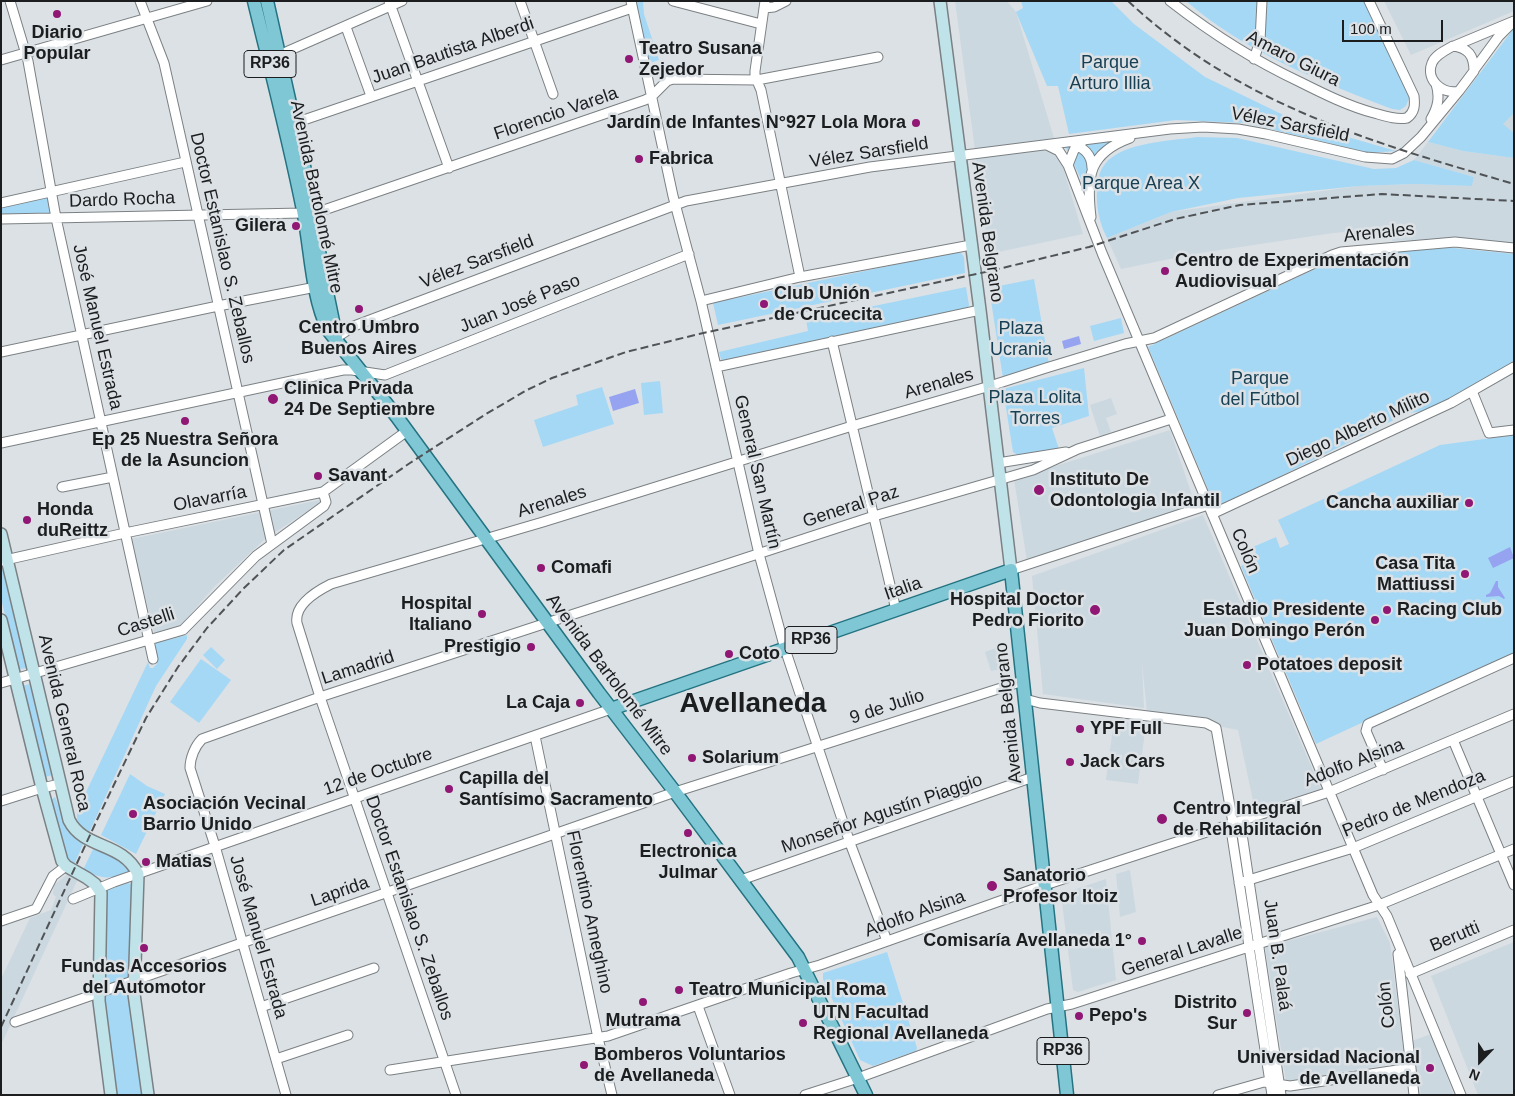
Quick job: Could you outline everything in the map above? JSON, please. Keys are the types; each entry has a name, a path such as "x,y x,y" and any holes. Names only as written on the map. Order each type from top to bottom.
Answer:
{"main road":[{"name":"Avenida Bartolomé Mitre","path":"254,1 289,125 306,176 316,287 328,330 408,431 485,539 798,957 866,1095"},
{"name":"Avenida Bartolomé Mitre","path":"267,1 279,55 289,125"},
{"name":"Avenida Belgrano","path":"940,1 990,386 1067,1095"},
{"name":"Avenida Bartolomé Mitre","path":"308,212 336,338"},
{"name":"Avenida General Roca","path":"1,534 4,560 69,820 76,832 125,856 138,874"},
{"name":"Italia","path":"611,708 1011,570"},
{"name":"Avenida General Roca","path":"1,620 42,788 61,858 66,866"},
{"path":"66,866 88,878 99,889 101,897 99,992 111,1095"},
{"path":"138,874 134,981 148,1095"}],"street":[{"name":"José Manuel Estrada","path":"10,1 26,53 56,218 153,660"},
{"name":"Doctor Estanislao S. Zeballos","path":"140,1 164,63 272,544"},
{"path":"1,60 207,1"},
{"path":"279,55 346,27 390,4 402,1"},
{"path":"520,1 553,94"},
{"path":"673,1 761,24"},
{"path":"786,1 774,7 765,4 755,71 762,90 800,277"},
{"name":"Amaro Giura","path":"1170,1 1220,38 1254,59 1311,88 1352,106 1390,118 1402,119 1411,116 1414,108 1414,96 1369,1"},
{"path":"1254,59 1259,46 1262,1"},
{"path":"390,4 449,168"},
{"name":"Juan Bautista Alberdi","path":"289,125 534,40 631,4"},
{"name":"General San Martín","path":"631,4 676,205 701,301 759,554 785,649 816,746 887,941"},
{"path":"1514,21 1505,29 1458,91 1445,91 1436,84 1430,72 1432,62 1436,57 1453,46 1514,21"},
{"path":"346,27 371,96"},
{"path":"1453,46 1470,52 1473,57 1474,71"},
{"name":"Florencio Varela","path":"308,212 321,211 651,97 667,81 673,79 757,80 878,57"},
{"name":"Vélez Sarsfield","path":"1421,137 1438,103 1436,84"},
{"name":"Vélez Sarsfield","path":"336,338 354,326 686,200 870,167 1203,127 1238,128 1385,160 1399,156 1421,137 1458,91"},
{"path":"1092,169 1097,159 1106,149 1143,133"},
{"path":"1068,165 1078,143 1091,158 1092,169"},
{"name":"Colón","path":"1047,145 1059,151 1068,165 1171,418 1329,792 1373,895 1387,916 1461,1095"},
{"path":"1,203 185,162"},
{"name":"Colón","path":"1092,169 1090,194 1092,227"},
{"name":"Dardo Rocha","path":"1,219 308,212"},
{"name":"Arenales","path":"485,539 852,426 1154,338 1341,252 1455,242 1514,248"},
{"path":"701,301 800,277 972,244"},
{"name":"Juan José Paso","path":"1,443 342,370 382,375 389,374 689,254"},
{"path":"1,352 316,287"},
{"path":"716,367 980,310"},
{"path":"832,341 896,610"},
{"name":"Diego Alberto Milito","path":"1212,514 1451,403 1514,367"},
{"path":"1472,391 1489,433 1514,430"},
{"name":"General Paz","path":"548,623 874,516 1039,467 1078,449 1171,418"},
{"name":"Olavarría","path":"4,560 323,492 408,431"},
{"name":"General Paz","path":"998,463 1078,449"},
{"path":"62,487 113,477"},
{"name":"Castelli","path":"1,683 184,630 244,566 324,506 326,502 323,492"},
{"name":"Italia","path":"1011,570 1208,505"},
{"name":"Doctor Estanislao S. Zeballos","path":"456,1095 320,698 296,616 298,611 314,594 331,584 485,539"},
{"name":"Lamadrid","path":"191,760 197,744 202,739 548,623"},
{"path":"1383,770 1366,731 1368,724 1514,658"},
{"name":"9 de Julio","path":"675,792 1023,681"},
{"name":"Juan B. Palaá","path":"1025,699 1040,703 1206,723 1216,728 1233,823 1232,836 1272,1095"},
{"name":"12 de Octubre","path":"73,899 114,882 215,846 611,708"},
{"name":"Adolfo Alsina","path":"390,1070 598,1038 698,1006 1045,885 1329,792 1514,714"},
{"name":"Florentino Ameghino","path":"535,736 598,1038 612,1095"},
{"path":"1453,740 1514,885"},
{"name":"José Manuel Estrada","path":"191,760 190,768 215,846 286,1095"},
{"name":"Monseñor Agustín Piaggio","path":"741,880 1033,778"},
{"name":"Pedro de Mendoza","path":"1240,883 1353,848 1514,781"},
{"path":"1,801 60,784"},
{"name":"Laprida","path":"15,1022 675,792"},
{"name":"Juan B. Palaá","path":"1233,823 1242,834 1281,1090"},
{"name":"General Lavalle","path":"805,1095 858,1078 1047,1009 1072,1004 1379,905 1514,849"},
{"path":"1,921 34,911 53,876 66,866"},
{"name":"Berutti","path":"1410,974 1514,930"},
{"name":"Colón","path":"1397,941 1414,1095"},
{"path":"261,1007 374,968"},
{"path":"1404,1005 1421,1002"},
{"path":"698,1006 730,1095"},
{"path":"276,1059 348,1035"},
{"path":"1218,1095 1264,1082 1270,1083 1281,1090 1290,1086 1410,1068"}],"shaded area":[{"path":"955,1 1007,1 1016,12 1083,234 989,254"},
{"path":"1384,1 1514,1 1514,11 1411,55"},
{"path":"1514,113 1514,133 1502,124"},
{"path":"1428,142 1463,151 1514,158 1514,243 1468,238 1392,241 1391,228 1333,233 1194,254 1121,269 1107,238 1171,212 1359,186 1414,184 1472,186 1474,177 1414,160"},
{"path":"1111,398 1117,414 1106,418 1111,432 1100,436 1090,405"},
{"path":"1170,430 1196,507 1027,561 1014,479"},
{"path":"320,500 320,503 266,538 214,587 181,625 154,633 131,539"},
{"path":"1203,515 1321,789 1255,810 1238,730 1147,712 1142,663 1144,708 1043,694 1032,576"},
{"path":"1007,644 1011,667 991,671 985,652"},
{"path":"1114,720 1146,724 1138,784 1106,780"},
{"path":"1130,870 1136,912 1120,917 1116,874"},
{"path":"69,873 78,879 1,1045 1,979 30,918 51,910 56,897 53,894 54,885"},
{"path":"1106,879 1116,980 1078,992 1073,990 1061,894"},
{"path":"1377,917 1390,943 1405,1062 1286,1081 1265,947"},
{"path":"1514,942 1514,1095 1478,1095 1431,976"},
{"name":"Universidad Nacional de Avellaneda","path":"1431,1034 1454,1095 1421,1095 1412,1041"}],"green space":[{"path":"633,1 643,1 644,14 659,60 647,64"},
{"name":"Parque Arturo Illia","path":"1021,1 1111,1 1134,24 1205,77 1300,123 1396,151 1369,153 1246,123 1176,120 1069,134 1058,86 1047,86 1016,12 1023,8"},
{"path":"1186,1 1365,1 1410,96 1406,106 1400,110 1392,109 1284,64 1233,35"},
{"path":"1514,28 1514,113 1503,124 1514,133 1514,158 1463,151 1428,142"},
{"name":"Parque Area X","path":"1197,137 1237,138 1374,169 1396,168 1414,160 1474,177 1472,186 1414,184 1359,186 1238,198 1171,212 1107,238 1100,220 1097,196 1099,176 1105,164 1123,151 1135,147"},
{"path":"1112,139 1094,156 1086,189 1065,146"},
{"path":"52,191 56,218 1,219 1,203"},
{"name":"Parque del Fútbol","path":"1443,247 1514,254 1514,363 1454,398 1425,411 1408,413 1216,508 1148,347 1341,257"},
{"path":"955,252 961,253 964,257 965,273 718,325 713,303"},
{"name":"Plaza Ucrania","path":"1034,279 1049,364 1003,378 989,288"},
{"path":"966,287 968,309 722,363 719,352 808,331 806,320"},
{"path":"1121,318 1124,333 1094,341 1090,326"},
{"name":"Plaza Lolita Torres","path":"1084,368 1089,416 1052,428 1059,449 1018,455 1013,452 1003,389"},
{"path":"660,381 663,413 644,415 641,383"},
{"path":"602,387 614,424 543,447 534,420 578,405 576,395"},
{"name":"Racing Club","path":"1514,435 1514,654 1316,744 1241,566 1258,558 1253,547 1276,537 1280,548 1289,544 1278,520 1440,445"},
{"path":"1,570 4,570 28,668 19,669 1,599"},
{"path":"187,635 187,639 156,686 89,833 79,824 77,811 148,662 150,668 157,664 154,650 156,643"},
{"path":"211,647 225,660 217,669 203,655"},
{"path":"201,659 231,680 199,723 170,702"},
{"path":"30,684 53,775 45,777 22,686"},
{"name":"Asociación Vecinal Barrio Unido","path":"130,774 147,786 165,794 136,854 101,835"},
{"path":"55,797 72,835 84,842 74,865 66,861 51,800"},
{"path":"94,847 120,859 130,868 129,872 106,877 83,870"},
{"path":"128,883 133,885 133,887 128,977 108,985 103,983 105,893 107,890"},
{"path":"887,952 917,1048 916,1051 873,1066 860,1060 823,979 823,973"},
{"path":"134,981 148,1095 111,1095 99,992"}],"water":[{"path":"1079,336 1081,344 1064,349 1062,341"},
{"path":"635,389 639,403 613,411 609,397"},
{"path":"1510,547 1514,558 1493,568 1488,558"},
{"path":"1496,581 1498,581 1498,587 1504,599 1499,596 1486,597"}],"railway":[{"path":"1128,1 1171,37 1215,68 1262,94 1309,116 1359,135 1514,184"},
{"path":"1,1027 146,718 178,667 207,628 244,588 284,550 410,463 527,390 552,378 626,352 699,334 990,271 1089,247 1175,219 1240,205 1382,194 1514,201"}],"place":[{"name":"Diario Popular","path":"57,14"},
{"name":"Teatro Susana Zejedor","path":"629,59"},
{"name":"Jardín de Infantes N°927 Lola Mora","path":"916,123"},
{"name":"Fabrica","path":"639,159"},
{"name":"Gilera","path":"296,226"},
{"name":"Centro de Experimentación Audiovisual","path":"1165,271"},
{"name":"Club Unión de Crucecita","path":"764,304"},
{"name":"Centro Umbro Buenos Aires","path":"359,309"},
{"name":"Clinica Privada 24 De Septiembre","path":"273,399"},
{"name":"Ep 25 Nuestra Señora de la Asuncion","path":"185,421"},
{"name":"Savant","path":"318,476"},
{"name":"Instituto De Odontologia Infantil","path":"1039,490"},
{"name":"Cancha auxiliar","path":"1469,503"},
{"name":"Honda duReittz","path":"27,520"},
{"name":"Comafi","path":"541,568"},
{"name":"Casa Tita Mattiussi","path":"1465,574"},
{"name":"Hospital Doctor Pedro Fiorito","path":"1095,610"},
{"name":"Racing Club","path":"1387,610"},
{"name":"Hospital Italiano","path":"482,614"},
{"name":"Estadio Presidente Juan Domingo Perón","path":"1375,620"},
{"name":"Prestigio","path":"531,647"},
{"name":"Coto","path":"729,654"},
{"name":"Potatoes deposit","path":"1247,665"},
{"name":"La Caja","path":"580,703"},
{"name":"YPF Full","path":"1080,729"},
{"name":"Solarium","path":"692,758"},
{"name":"Jack Cars","path":"1070,762"},
{"name":"Capilla del Santísimo Sacramento","path":"449,789"},
{"name":"Asociación Vecinal Barrio Unido","path":"133,814"},
{"name":"Centro Integral de Rehabilitación","path":"1162,819"},
{"name":"Electronica Julmar","path":"688,833"},
{"name":"Matias","path":"146,862"},
{"name":"Sanatorio Profesor Itoiz","path":"992,886"},
{"name":"Comisaría Avellaneda 1°","path":"1142,941"},
{"name":"Fundas Accesorios del Automotor","path":"144,948"},
{"name":"Teatro Municipal Roma","path":"679,990"},
{"name":"Mutrama","path":"643,1002"},
{"name":"Distrito Sur","path":"1247,1013"},
{"name":"Pepo's","path":"1079,1016"},
{"name":"UTN Facultad Regional Avellaneda","path":"803,1023"},
{"name":"Bomberos Voluntarios de Avellaneda","path":"584,1065"},
{"name":"Universidad Nacional de Avellaneda","path":"1430,1068"}],"district":[{"name":"Avellaneda","path":"753,704"}]}
